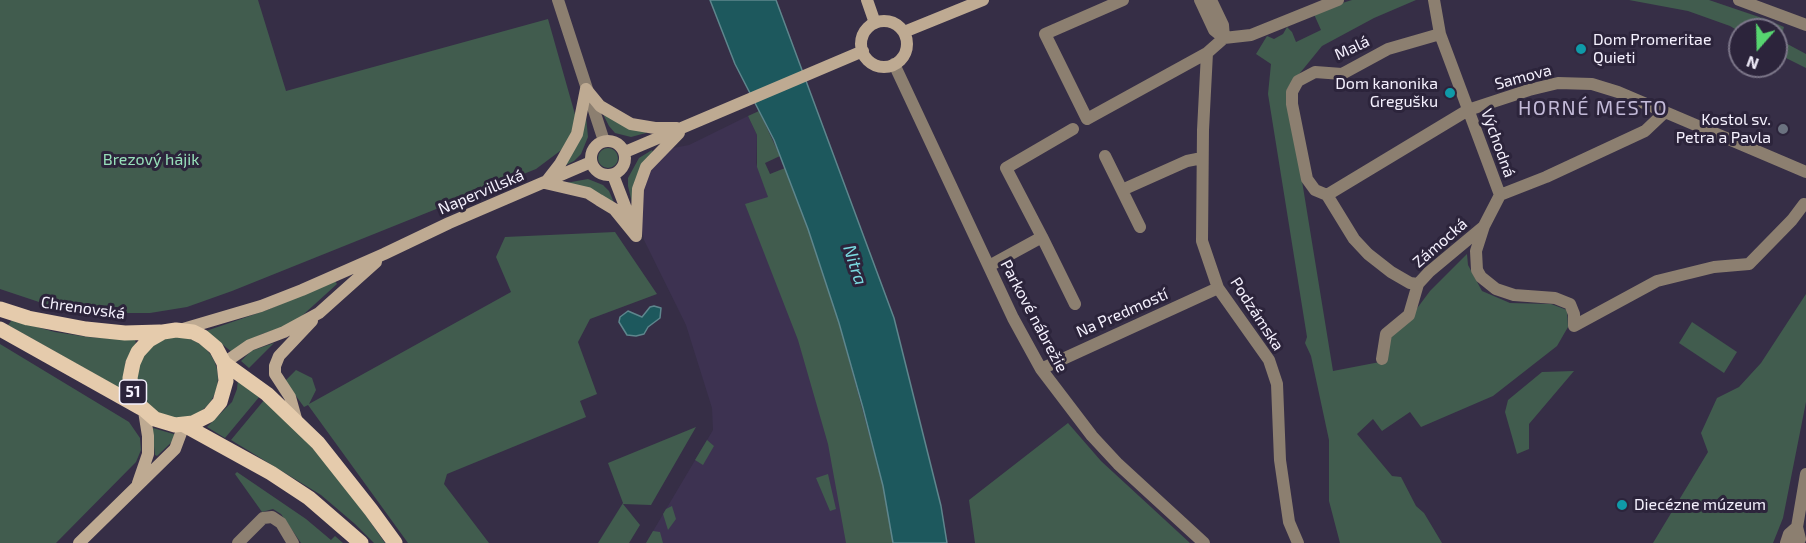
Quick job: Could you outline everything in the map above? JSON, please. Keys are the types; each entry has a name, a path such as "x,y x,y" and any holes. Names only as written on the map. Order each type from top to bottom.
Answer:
{"main road":[{"name":"Chrenovská","path":"0,309 39,320 86,329 125,333 163,332"},
{"name":"51","path":"0,328 163,423 184,425 263,469 309,498 361,543"},
{"path":"163,332 182,330 193,332 208,340 219,352 224,363 226,385 220,402 205,418 184,425"},
{"name":"51","path":"143,410 131,386 132,366 143,345 163,332"},
{"path":"224,363 267,394 297,422 335,463 395,543"}],"street":[{"path":"558,0 604,141"},
{"path":"867,0 875,23"},
{"path":"904,32 984,0"},
{"path":"1123,0 1045,34 1087,119 1207,53 1224,38 1251,35 1338,0"},
{"path":"1200,0 1214,30 1224,38"},
{"path":"1211,0 1223,25 1224,38"},
{"name":"Východná","path":"1434,0 1440,34 1500,195"},
{"path":"1739,0 1806,25"},
{"path":"890,22 904,32 907,40 906,49 903,57 894,64 883,66 868,60 863,51 864,35 868,28 875,23 890,22"},
{"name":"Malá","path":"1327,195 1315,190 1307,179 1292,104 1292,92 1298,81 1315,72 1342,74 1388,49 1440,34"},
{"path":"625,152 863,51"},
{"name":"Podzámska","path":"1207,53 1202,158 1202,241 1218,288 1269,360 1277,384 1280,460 1289,522 1298,543"},
{"name":"Parkové nábrežie","path":"894,64 1013,318 1041,369 1092,436 1118,464 1204,543"},
{"name":"Samova","path":"1327,195 1468,110 1558,83 1592,84 1618,92 1806,172"},
{"path":"586,89 600,106 631,124 656,128 684,128"},
{"path":"586,89 577,134 560,164 545,183 588,193 614,209 636,236"},
{"path":"1665,113 1645,131 1546,177 1500,195 1484,226 1476,251 1476,261 1481,277 1496,290 1514,295 1555,298 1570,304 1574,314 1574,326 1657,280 1714,267 1749,264 1792,220 1804,204"},
{"path":"636,236 638,189 646,167 684,128"},
{"path":"1073,129 1006,168 1075,304"},
{"path":"604,141 616,143 625,152 624,164 613,175 599,173 591,162 593,149 604,141"},
{"path":"1105,156 1140,227"},
{"path":"1122,189 1187,161 1202,158"},
{"name":"Napervillská","path":"182,330 261,306 591,162"},
{"path":"613,175 636,236"},
{"name":"Zámocká","path":"1327,195 1354,239 1368,254 1391,272 1410,283 1418,284"},
{"name":"Zámocká","path":"1382,359 1386,334 1409,315 1418,284 1484,226"},
{"path":"988,266 1042,237"},
{"name":"Napervillská","path":"224,363 250,345 284,332 319,313 384,254"},
{"name":"Na Predmostí","path":"1041,369 1218,288"},
{"path":"297,422 290,397 275,374 275,366 279,356 319,313"},
{"path":"137,486 148,454 148,436 143,410"},
{"path":"79,543 175,448 184,425"},
{"path":"1798,543 1800,538 1797,527 1806,474"},
{"path":"238,543 263,518 272,517 281,523 293,543"},
{"path":"1785,543 1797,527"}],"shaded area":[{"path":"748,116 757,135 756,163 785,242 869,543 646,543 713,430 712,408 686,325 644,240 641,225 642,190 649,170 668,149 689,145"}],"green space":[{"name":"Brezový hájik","path":"0,0 258,0 286,91 548,19 580,132 586,116 588,137 581,154 564,166 580,136 536,169 187,307 150,313 110,313 54,307 0,289"},
{"path":"1352,0 1416,0 1374,18 1322,46 1287,89 1333,371 1385,361 1390,336 1467,254 1468,265 1482,291 1510,303 1551,304 1567,310 1568,327 1557,346 1493,396 1421,427 1410,412 1382,431 1373,419 1357,434 1392,476 1401,477 1416,506 1424,513 1442,543 1340,543 1329,501 1329,440 1311,356 1305,343 1307,337 1268,94 1271,64 1256,54 1267,36 1274,39 1283,34 1287,27 1296,42 1321,30 1313,12"},
{"path":"1629,0 1709,0 1762,18 1728,18 1728,25 1688,11"},
{"path":"1788,44 1806,54 1806,68 1788,59"},
{"path":"759,111 780,156 765,163 770,174 785,168 839,323 883,486 893,543 846,543 828,444 798,340 745,204 768,197 757,167 757,135 748,116"},
{"path":"602,112 646,131 646,133 631,137 615,133"},
{"path":"608,148 615,151 618,158 615,165 608,168 601,165 598,158 601,151"},
{"path":"652,150 633,207 628,178 639,158"},
{"path":"588,179 603,185 609,191 615,205 560,184"},
{"path":"615,232 657,294 590,319 578,342 597,394 580,401 586,417 447,474 444,484 489,543 408,543 308,405 304,407 285,381 296,370 312,378 316,390 309,404 511,292 496,257 505,237"},
{"path":"335,281 337,284 293,324 262,334 242,344 233,353 206,331 267,310"},
{"path":"1806,294 1806,402 1783,518 1773,543 1653,543 1708,452 1701,433 1717,398 1739,387 1761,363"},
{"path":"12,320 55,332 135,340 136,343 125,363 125,391 8,325"},
{"path":"1692,322 1737,352 1724,373 1679,343"},
{"path":"177,337 193,341 206,349 214,362 218,378 214,394 206,407 193,415 177,419 161,415 148,407 140,394 136,378 140,362 148,349 161,341"},
{"path":"274,343 249,368 241,361 251,351"},
{"path":"0,344 129,422 140,438 141,450 136,462 56,543 0,543"},
{"path":"1574,371 1529,424 1529,449 1517,454 1505,412 1508,400 1542,372"},
{"path":"238,379 260,396 225,438 207,427 232,402"},
{"path":"265,399 342,481 385,543 374,543 321,495 231,440"},
{"path":"1068,423 1101,461 1190,543 975,543 969,500"},
{"path":"696,427 651,505 623,504 640,525 629,543 598,543 623,503 608,463"},
{"path":"153,428 177,435 157,456 155,455"},
{"path":"707,440 714,446 703,465 695,460"},
{"path":"237,472 306,519 331,540 335,536 343,543 301,543 281,514 273,509 262,512 235,474"},
{"path":"828,474 836,509 830,511 816,478"},
{"path":"672,506 676,519 668,530 663,514"},
{"path":"653,531 660,532 663,543 646,543"}],"water":[{"name":"Nitra","path":"710,0 776,0 894,318 941,506 947,543 893,543 883,486 863,408 839,323 808,229 774,140 735,64"},
{"path":"650,307 661,308 660,318 648,327 644,334 627,335 619,322 620,317 628,311 642,317"}],"place":[{"name":"Dom Promeritae Quieti","path":"1581,49"},
{"name":"Dom kanonika Gregušku","path":"1450,93"},
{"name":"Kostol sv. Petra a Pavla","path":"1783,129"},
{"name":"Diecézne múzeum","path":"1622,505"}],"district":[{"name":"HORNÉ MESTO","path":"1593,108"}]}
